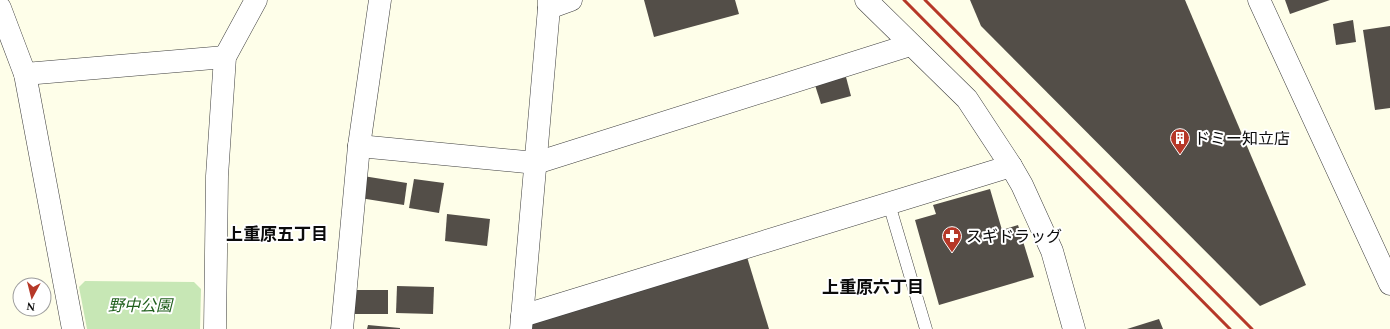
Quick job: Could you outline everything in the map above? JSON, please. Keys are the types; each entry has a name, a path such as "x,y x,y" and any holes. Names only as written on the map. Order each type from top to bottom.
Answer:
{"street":[{"path":"215,329 217,176 225,57 256,0"},
{"path":"342,329 359,146 380,0"},
{"path":"571,0 549,4 521,323 1010,166"},
{"path":"866,0 910,45 967,99 1022,184 1052,251 1074,329"},
{"path":"1259,0 1390,284"},
{"path":"0,8 25,74 73,329"},
{"path":"359,146 536,163 910,45"},
{"path":"25,74 225,57"}],"lane":[{"path":"889,204 926,329"}],"green space":[{"name":"野中公園","path":"85,281 194,282 201,289 200,329 87,329 79,287"}],"building":[{"path":"644,0 735,0 739,14 654,37"},
{"name":"ドミー知立店","path":"970,0 1185,0 1306,285 1260,306 981,26"},
{"path":"1285,0 1330,0 1290,14"},
{"path":"1353,20 1356,42 1336,45 1333,24"},
{"path":"1390,26 1390,108 1375,110 1363,30"},
{"path":"846,77 851,96 821,104 815,85"},
{"path":"363,176 407,183 404,205 360,198"},
{"path":"414,179 444,183 439,213 409,208"},
{"path":"990,189 1002,230 1018,225 1034,277 939,305 915,220 936,214 933,205"},
{"path":"447,214 490,219 487,246 445,241"},
{"path":"747,257 769,329 532,329 531,323"},
{"path":"397,286 434,287 433,314 396,313"},
{"path":"354,290 388,290 388,314 354,314"},
{"path":"1159,319 1163,329 1127,329"},
{"path":"368,325 400,328 400,329 367,329"}],"railway":[{"path":"904,0 1230,329"},
{"path":"925,0 1252,329"}],"place":[{"name":"ドミー知立店","path":"1180,155"},
{"name":"スギドラッグ","path":"952,253"}],"district":[{"name":"上重原五丁目","path":"277,234"},
{"name":"上重原六丁目","path":"873,287"}]}
